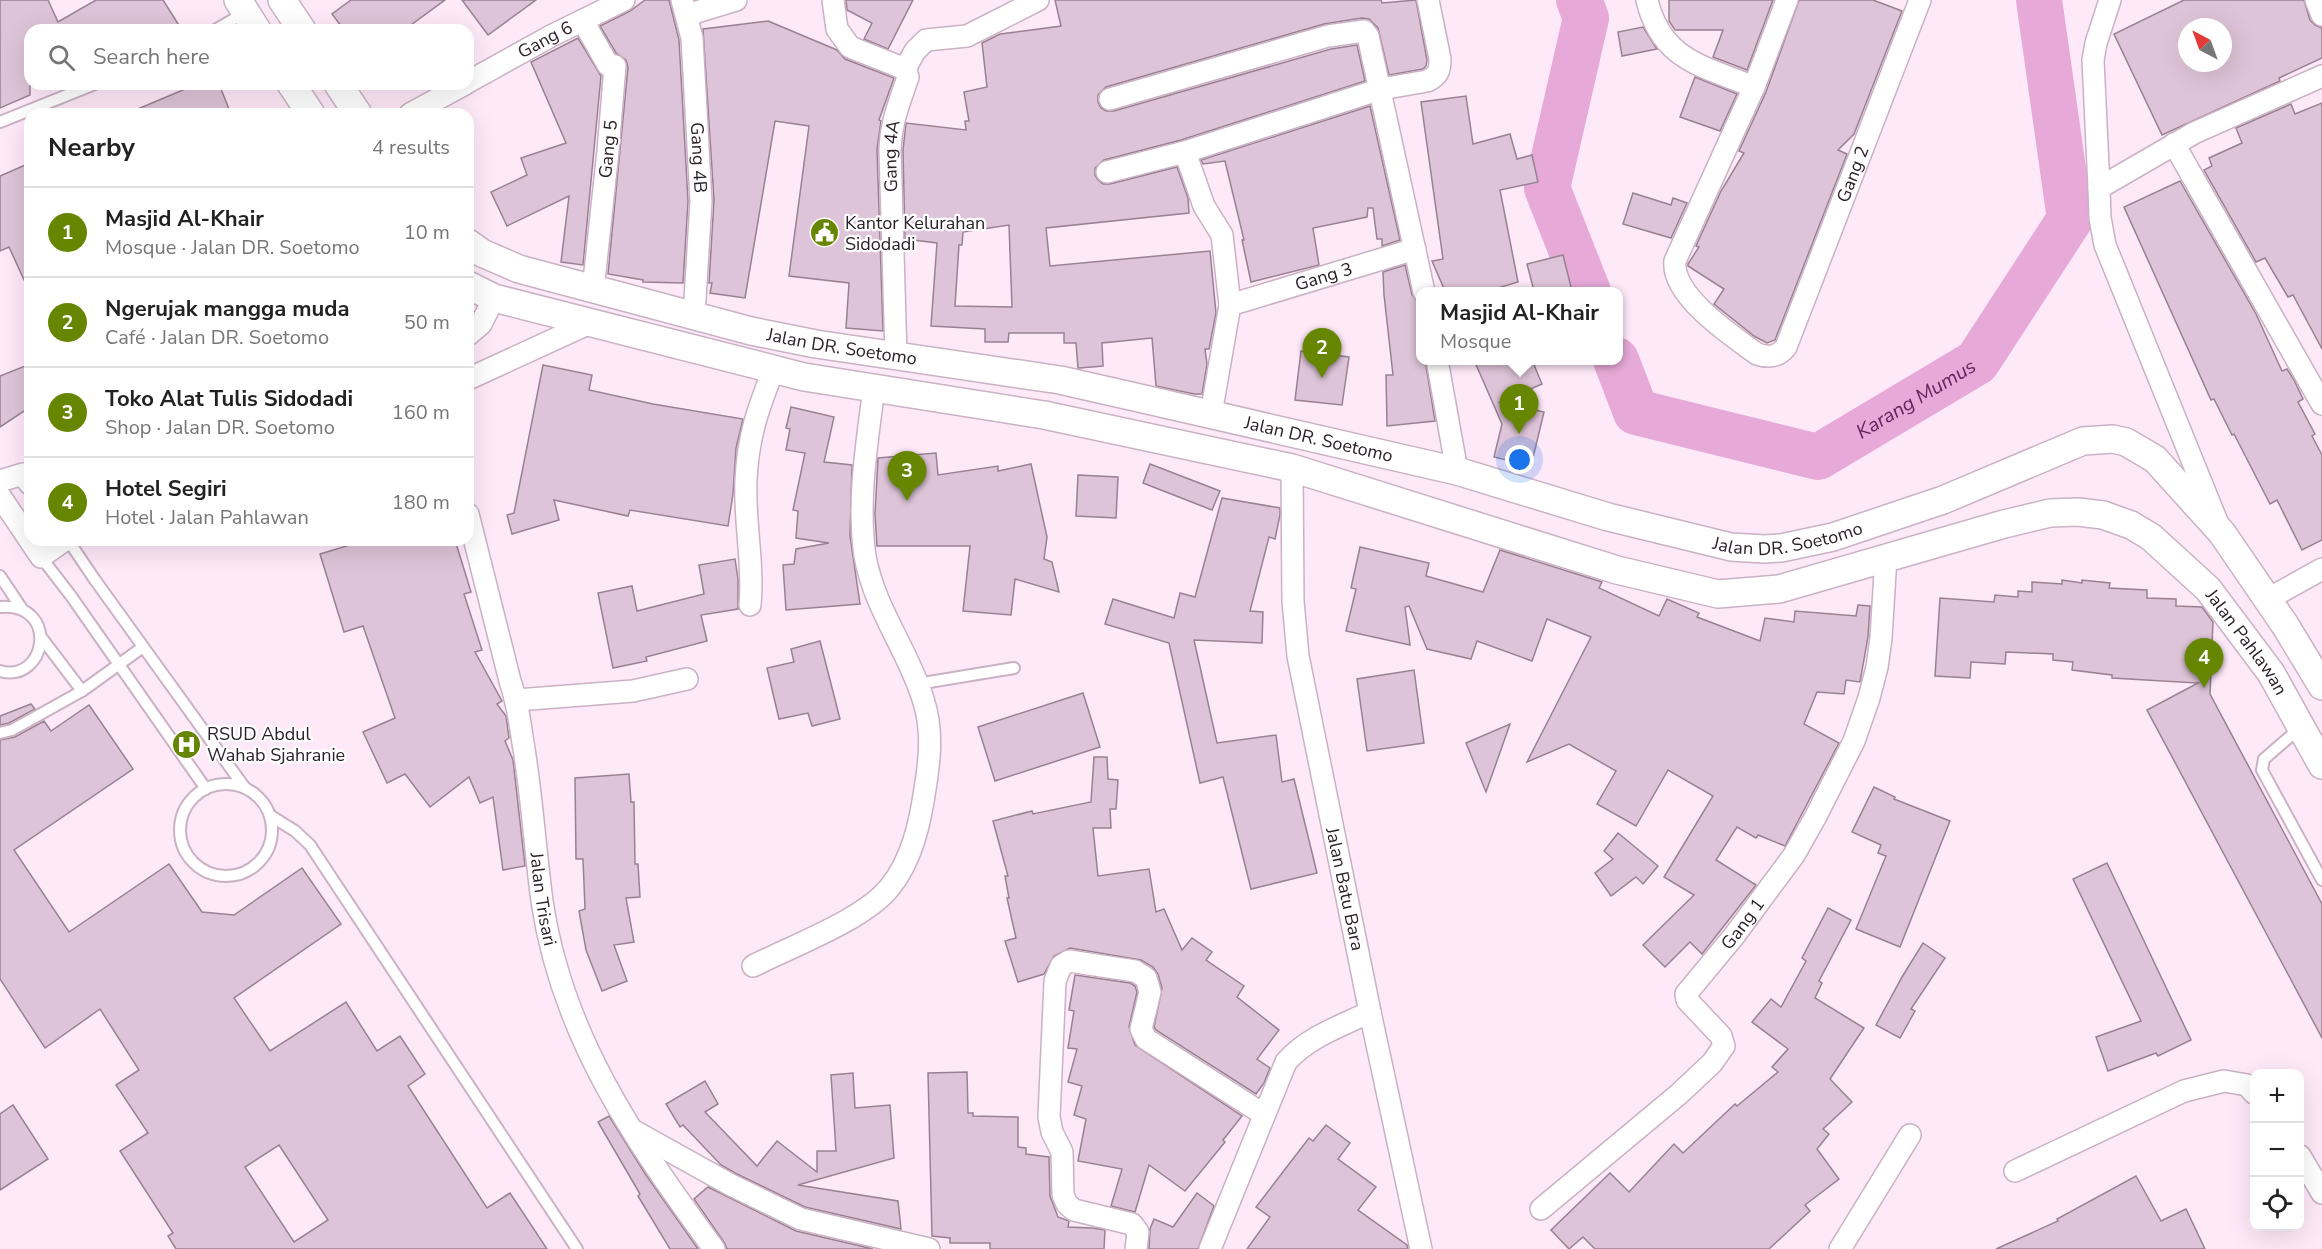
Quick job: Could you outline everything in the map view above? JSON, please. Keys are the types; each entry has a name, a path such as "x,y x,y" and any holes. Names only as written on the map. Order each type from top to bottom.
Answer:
{"street":[{"path":"282,0 298,24"},
{"name":"Gang 6","path":"474,79 624,0"},
{"path":"684,8 736,0"},
{"path":"833,0 837,29 850,47 905,69 915,51 926,40 967,36 1038,0"},
{"path":"1107,172 1185,152 1381,89 1427,81 1438,74 1440,59 1428,0"},
{"path":"1647,0 1651,16 1661,36 1677,52 1754,87 1787,0"},
{"name":"Gang 2","path":"1754,87 1675,261 1675,274 1683,290 1703,311 1757,354 1768,357 1786,347 1920,0"},
{"path":"2110,0 2093,60 2098,188 2105,245 2222,533 2268,599 2322,686"},
{"path":"2316,0 2322,15"},
{"name":"Gang 4B","path":"684,8 692,38 701,201 694,316"},
{"name":"Gang 5","path":"583,21 608,66 615,66 593,290"},
{"path":"1110,99 1318,39 1364,31 1368,36 1381,89 1423,287"},
{"name":"Gang 4A","path":"896,356 890,150 894,116 908,77 905,69"},
{"path":"2098,188 2223,119 2322,76"},
{"path":"295,90 307,108"},
{"path":"342,90 354,108"},
{"name":"Gang 6","path":"421,108 453,90"},
{"path":"2174,144 2322,404"},
{"path":"1185,152 1204,206 1222,235 1230,305 1211,414"},
{"name":"Jalan DR. Soetomo","path":"474,247 519,269 781,338 1060,380 1457,471 1573,507 1686,538 1731,547 1764,549 1805,544 1855,530 1943,500 2083,441 2114,439 2134,446 2155,459 2222,533"},
{"name":"Gang 3","path":"1230,305 1415,249"},
{"name":"Jalan DR. Soetomo","path":"474,288 494,298 804,376 1044,415 1292,468 1617,570 1718,594 1779,589 1886,557 2050,513 2078,512 2103,515 2131,525 2151,537"},
{"path":"474,330 482,324 494,298"},
{"path":"474,376 592,322"},
{"path":"753,966 830,928 874,903 890,887 902,869 912,847 923,805 930,745 924,700 876,595 865,555 864,470 881,390 896,356"},
{"path":"1438,365 1457,471"},
{"path":"750,605 751,563 746,482 749,452 756,414 774,368"},
{"name":"Jalan Batu Bara","path":"1292,468 1293,601 1298,656 1420,1249"},
{"path":"0,482 24,478"},
{"path":"0,496 24,533"},
{"name":"Jalan Pahlawan","path":"2151,537 2208,589 2229,615 2271,673 2322,765"},
{"name":"Jalan Trisari","path":"474,538 510,681 517,700 529,776 542,902 560,982 573,1019 629,1129 714,1249"},
{"path":"33,546 40,557 57,546"},
{"name":"Gang 1","path":"1541,1209 1678,1094 1722,1051 1724,1040 1689,1003 1686,994 1734,936 1794,855 1854,741 1869,698 1876,667 1882,629 1886,557"},
{"path":"2268,599 2322,569"},
{"path":"517,700 633,691 687,679"},
{"path":"1136,1249 1138,1232 1132,1224 1074,1210 1065,1199 1062,1152 1052,1132 1049,1117 1055,981 1061,966 1069,962 1135,971 1146,978 1150,985 1149,1000 1140,1029 1146,1039 1263,1114"},
{"path":"1210,1249 1281,1070 1293,1054 1315,1038 1370,1012"},
{"path":"2015,1171 2184,1091 2224,1080 2247,1085 2250,1088"},
{"path":"629,1129 731,1185 801,1219 929,1249"},
{"path":"1840,1249 1910,1135"},
{"path":"2304,1163 2322,1193"}],"lane":[{"path":"227,24 247,14"},
{"path":"35,108 80,90"},
{"path":"0,122 24,112"},
{"path":"71,546 245,788 261,800 271,816 273,829 271,842 266,854 257,865 247,872 234,876 208,873 188,857 182,844 180,832 187,806 195,796 219,785 245,788"},
{"path":"40,557 72,596 207,789"},
{"path":"0,576 22,609"},
{"path":"0,607 12,606 32,616 39,626 41,637 40,648 27,667 16,671 0,671"},
{"path":"41,637 82,691"},
{"path":"0,733 12,730 82,691 143,647"},
{"path":"917,684 1014,668"},
{"path":"2301,727 2264,759 2262,771 2322,880"},
{"path":"271,816 295,831 310,845 577,1249"}],"building":[{"path":"0,0 48,0 58,22 96,0 163,0 178,24 24,24 24,90 30,90 30,95 0,108"},
{"path":"351,0 445,0 412,24 340,24 332,14"},
{"path":"462,0 536,0 488,35"},
{"path":"645,0 669,0 679,40 688,201 683,283 643,282 643,280 608,274 628,67 626,60 616,53 600,26 630,11"},
{"path":"846,0 913,0 888,49 864,39 872,23 847,10"},
{"path":"1055,0 1381,0 1382,3 1416,0 1427,60 1423,69 1389,75 1378,28 1369,19 1362,18 1324,24 1106,87 1098,95 1101,108 1114,111 1331,49 1357,45 1365,81 1181,140 1104,160 1095,168 1098,180 1103,184 1110,184 1177,167 1188,198 1189,213 1046,228 1050,266 1210,251 1216,313 1209,349 1205,349 1207,364 1202,394 1156,386 1152,338 1102,343 1103,366 1078,368 1076,343 1064,343 1064,333 1009,333 1008,342 985,342 985,329 931,326 937,243 905,239 903,150 906,123 966,130 965,121 969,121 964,92 987,87 982,43 1000,34 1061,26","holes":["1009,225 1012,307 955,306 959,245 962,245 963,232"]},
{"path":"1669,0 1773,0 1747,70 1713,57 1723,30 1675,30 1669,21"},
{"path":"1799,0 1873,0 1902,11 1854,134 1838,150 1847,154 1775,340 1767,343 1754,336 1714,304 1724,289 1688,264 1699,247 1696,246 1721,191 1744,153 1739,151 1766,92"},
{"path":"2184,0 2304,0 2310,20 2322,28 2322,58 2279,78 2280,81 2162,135 2114,34"},
{"path":"768,21 837,50 845,59 894,78 879,120 881,121 877,149 883,331 846,328 849,283 789,276 809,126 775,121 745,298 710,293 714,200 703,29"},
{"path":"1643,27 1657,49 1622,56 1618,32"},
{"path":"578,38 601,76 583,265 561,262 569,196 507,226 491,192 527,175 521,158 566,143 531,62"},
{"path":"1695,77 1737,94 1720,131 1680,117"},
{"path":"183,90 221,90 229,108 140,108"},
{"path":"1466,96 1473,144 1510,134 1517,159 1532,155 1538,182 1500,190 1518,282 1501,287 1443,287 1432,261 1443,259 1421,102"},
{"path":"2322,103 2322,349 2293,295 2288,297 2265,258 2256,262 2204,170 2212,166 2209,158 2242,143 2236,128 2291,104 2295,114"},
{"path":"1370,106 1400,240 1382,246 1382,239 1377,239 1373,208 1368,208 1367,217 1313,228 1319,265 1251,282 1242,240 1244,240 1225,161 1203,164 1201,160"},
{"path":"24,166 24,280 9,247 0,251 0,176"},
{"path":"2180,181 2256,314 2282,371 2287,369 2294,380 2303,399 2298,402 2315,434 2312,436 2322,455 2322,540 2302,550 2277,500 2270,504 2234,434 2232,435 2214,399 2211,400 2124,207"},
{"path":"1633,193 1671,205 1673,198 1687,203 1671,238 1623,224"},
{"path":"1563,255 1571,287 1533,287 1527,264"},
{"path":"1405,265 1412,295 1416,300 1416,365 1426,365 1435,421 1387,426 1386,375 1393,375 1383,272"},
{"path":"1301,351 1349,357 1342,405 1295,400"},
{"path":"543,365 592,375 589,390 653,404 743,419 736,448 728,526 630,510 628,516 554,500 559,520 512,534 507,515 514,513"},
{"path":"1476,365 1534,365 1542,384 1500,402 1544,412 1531,466 1494,457 1502,424"},
{"path":"24,366 24,411 0,427 0,376"},
{"path":"791,407 834,417 824,462 852,465 850,536 860,604 786,610 783,565 794,564 796,549 829,543 796,538 798,511 793,510 805,453 786,450 790,429 786,428"},
{"path":"936,453 938,475 998,466 998,471 1031,464 1047,537 1044,559 1052,562 1059,592 1015,579 1011,615 963,611 970,546 877,546 875,514 878,458"},
{"path":"1150,464 1220,491 1212,510 1143,483"},
{"path":"1078,475 1118,477 1116,518 1076,516"},
{"path":"1222,498 1280,508 1280,515 1275,539 1269,537 1250,611 1263,612 1262,643 1194,640 1217,743 1276,735 1282,782 1294,779 1317,873 1251,889 1223,777 1200,783 1169,643 1105,624 1113,599 1174,618 1180,593 1195,597"},
{"path":"346,546 457,546 471,592 464,594 482,650 475,652 502,701 497,704 506,716 509,738 505,741 513,760 525,866 503,870 493,797 480,803 469,777 430,807 405,774 387,783 363,732 395,718 363,626 344,632 320,554"},
{"path":"1360,547 1429,563 1426,576 1483,592 1500,550 1602,582 1599,588 1659,616 1667,599 1699,613 1697,617 1760,641 1765,618 1794,622 1795,611 1856,616 1858,605 1870,606 1868,637 1860,682 1846,680 1844,694 1817,692 1804,724 1839,743 1785,846 1758,835 1756,838 1737,827 1716,860 1756,885 1702,954 1690,942 1665,967 1643,945 1694,895 1664,877 1713,796 1668,770 1636,826 1597,804 1616,771 1569,744 1527,762 1591,637 1547,619 1532,661 1477,641 1471,659 1427,649 1409,606 1405,607 1410,645 1346,631 1356,589 1351,588"},
{"path":"735,559 738,609 701,615 707,641 646,657 647,661 613,668 598,593 632,586 637,611 704,594 699,565"},
{"path":"2062,580 2110,583 2109,588 2147,590 2147,598 2176,599 2176,606 2202,607 2213,622 2210,694 2322,904 2322,1038 2147,710 2198,683 2112,678 2112,675 2072,670 2073,662 2053,660 2053,654 2006,652 2005,664 1971,662 1970,678 1935,676 1940,598 1994,602 1995,595 2018,597 2018,591 2032,592 2032,582 2062,584"},
{"path":"820,641 840,719 812,726 808,713 779,719 767,668 794,662 791,649"},
{"path":"1414,670 1424,743 1367,751 1357,679"},
{"path":"1083,693 1100,747 995,781 978,727"},
{"path":"31,704 35,709 9,723 0,725 0,716"},
{"path":"89,705 133,769 14,850 69,932 169,864 202,912 234,915 302,868 341,924 234,998 270,1051 346,1002 377,1051 400,1036 425,1074 408,1086 487,1208 510,1193 547,1249 176,1249 168,1236 173,1233 120,1151 148,1133 116,1085 139,1070 100,1009 45,1048 0,979 0,740 15,737 44,721 51,731","holes":["279,1145 328,1220 294,1242 245,1167"]},
{"path":"1510,724 1486,792 1466,743"},
{"path":"1094,757 1107,757 1108,779 1118,780 1116,809 1110,809 1111,828 1093,828 1098,876 1149,869 1156,912 1164,909 1182,950 1192,938 1212,952 1206,960 1244,986 1237,997 1279,1030 1257,1059 1270,1068 1264,1083 1256,1094 1156,1030 1154,1027 1162,988 1158,974 1153,967 1141,960 1070,948 1054,956 1044,974 1018,982 1005,941 1016,938 1007,898 1009,898 1005,876 1008,876 993,821 1032,811 1033,814 1091,802"},
{"path":"629,774 631,802 634,802 635,864 638,864 640,897 626,898 634,942 614,945 627,981 602,991 586,950 579,911 585,909 583,859 576,859 575,778"},
{"path":"1874,787 1895,797 1894,799 1950,821 1900,947 1856,929 1886,856 1878,853 1881,845 1852,832"},
{"path":"1618,833 1658,866 1643,884 1636,877 1611,896 1595,873 1613,859 1604,851"},
{"path":"2107,863 2191,1040 2158,1056 2156,1053 2108,1071 2096,1037 2141,1021 2073,879"},
{"path":"1828,908 1851,920 1819,981 1822,983 1815,998 1864,1028 1830,1079 1852,1102 1823,1129 1829,1134 1817,1149 1839,1179 1805,1205 1810,1211 1769,1249 1595,1249 1583,1237 1569,1249 1551,1230 1610,1173 1629,1192 1674,1144 1683,1153 1735,1104 1737,1106 1778,1072 1772,1067 1788,1049 1752,1022 1771,999 1781,1007 1806,961 1802,958"},
{"path":"1923,943 1945,958 1911,1009 1915,1011 1900,1038 1876,1025"},
{"path":"1075,975 1130,983 1135,986 1137,992 1129,1027 1135,1045 1242,1116 1223,1140 1225,1142 1185,1191 1149,1165 1135,1212 1111,1206 1122,1169 1078,1161 1086,1119 1074,1115 1082,1086 1068,1082 1077,1049 1068,1048 1074,1011 1069,1010"},
{"path":"967,1072 968,1113 973,1113 973,1116 1018,1117 1018,1147 1026,1148 1026,1154 1049,1157 1050,1196 1058,1217 1069,1221 1068,1227 1105,1230 1104,1249 990,1249 990,1243 950,1243 950,1238 932,1236 928,1073"},
{"path":"853,1073 855,1108 890,1105 894,1158 798,1185 898,1201 901,1229 805,1207 737,1174 721,1165 683,1125 680,1127 666,1104 705,1081 718,1104 705,1112 757,1166 777,1141 817,1172 817,1151 836,1151 831,1075"},
{"path":"13,1105 48,1159 0,1190 0,1114"},
{"path":"609,1116 646,1175 698,1249 670,1249 598,1122"},
{"path":"1326,1125 1350,1143 1338,1159 1376,1187 1358,1210 1407,1245 1408,1249 1247,1249 1270,1217 1256,1207 1309,1138 1313,1141"},
{"path":"2136,1176 2161,1221 2186,1209 2205,1249 1996,1249 2058,1221 2057,1219"},
{"path":"708,1187 796,1231 873,1249 727,1249 694,1199"},
{"path":"1197,1193 1214,1206 1198,1249 1149,1249 1150,1229 1154,1219 1173,1227"}],"waterway":[{"name":"Karang Mumus","path":"1579,0 1586,18 1547,188 1586,287"},
{"name":"Karang Mumus","path":"1618,365 1636,412 1818,457 1977,362 2070,219 2039,0"}],"place":[{"name":"Kantor Kelurahan Sidodadi","path":"824,233"},
{"name":"Ngerujak mangga muda","path":"1322,378"},
{"name":"Masjid Al-Khair","path":"1519,434"},
{"name":"Toko Alat Tulis Sidodadi","path":"907,501"},
{"name":"Hotel Segiri","path":"2204,688"},
{"name":"RSUD Abdul Wahab Sjahranie","path":"186,744"}]}
